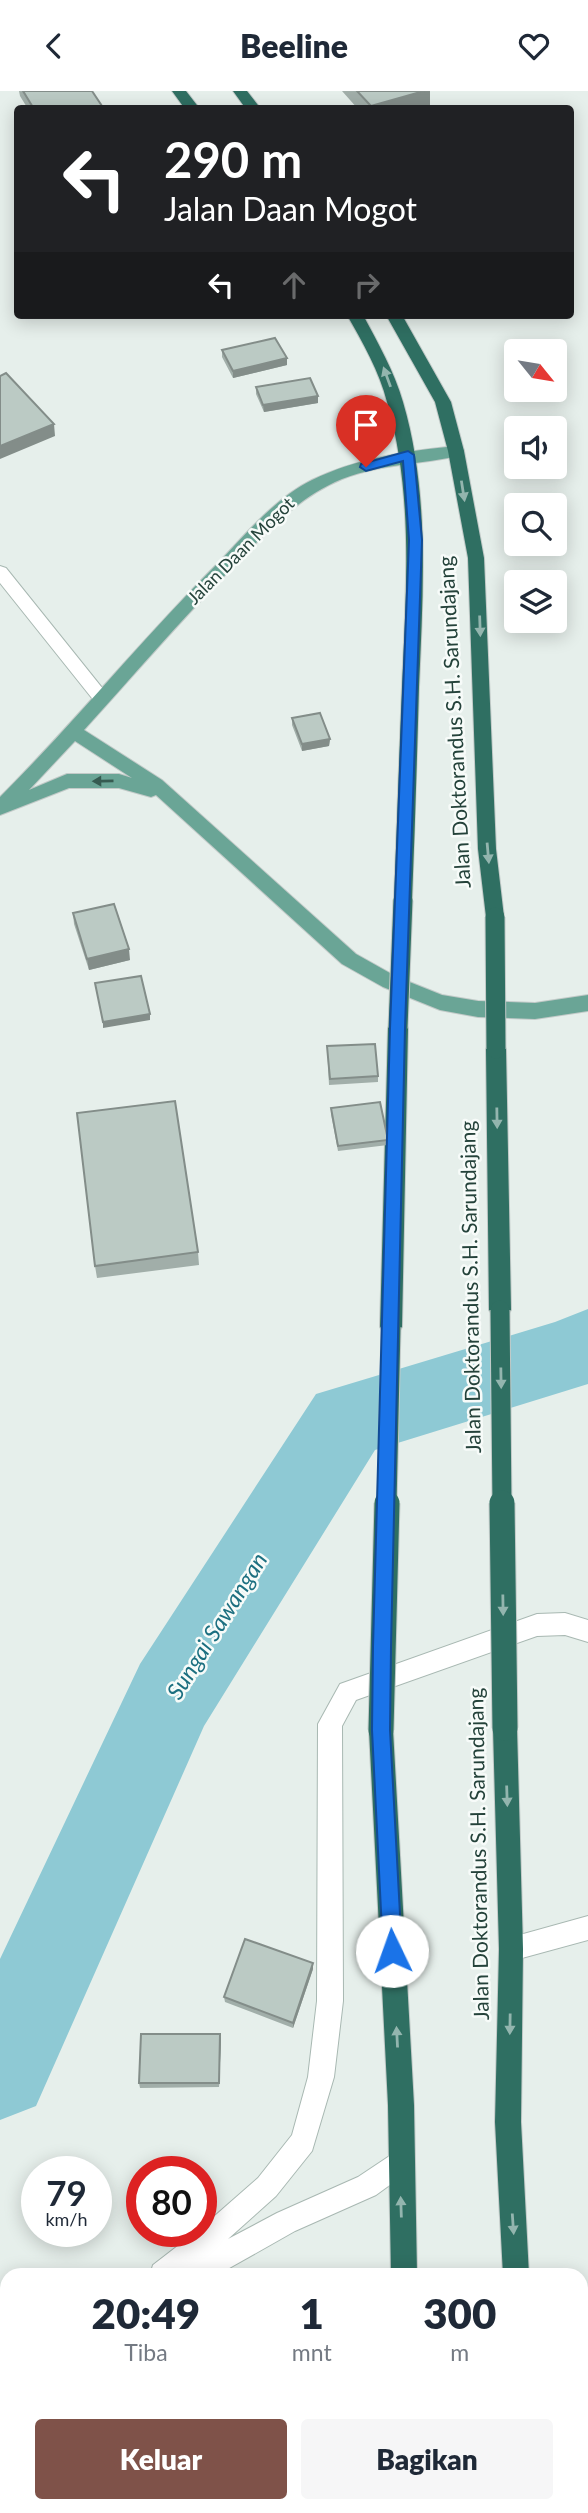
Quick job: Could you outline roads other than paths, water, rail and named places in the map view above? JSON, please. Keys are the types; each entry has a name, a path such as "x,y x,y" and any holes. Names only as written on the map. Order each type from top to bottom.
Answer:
{"highway":[{"path":"240,91 251,105"},
{"name":"Jalan Doktorandus S.H. Sarundajang","path":"358,319 376,348 390,385 408,455 415,540 381,1730 401,2105 404,2268"},
{"name":"Jalan Doktorandus S.H. Sarundajang","path":"396,319 443,402 456,451 479,585 487,849 495,917 505,1728 511,1949 508,2122 516,2268"}],"main road":[{"name":"Jalan Daan Mogot","path":"0,809 74,732 101,698 199,591 298,495 344,473 408,455 456,451"},
{"path":"74,732 170,796 349,959 390,982 440,1002 478,1009 535,1011 588,1003"},
{"path":"0,809 67,781 119,781 170,796"}],"street":[{"path":"0,572 101,698"},
{"path":"172,2268 267,2187 303,2142 321,2077 330,2001 330,1724 348,1692 537,1625 565,1624 588,1631"},
{"path":"511,1949 588,1928"},
{"path":"203,2268 286,2222 367,2186 400,2162"}],"waterway":[{"name":"Sungai Sawangan","path":"0,2070 172,1695 346,1421 578,1351 588,1345"}]}
